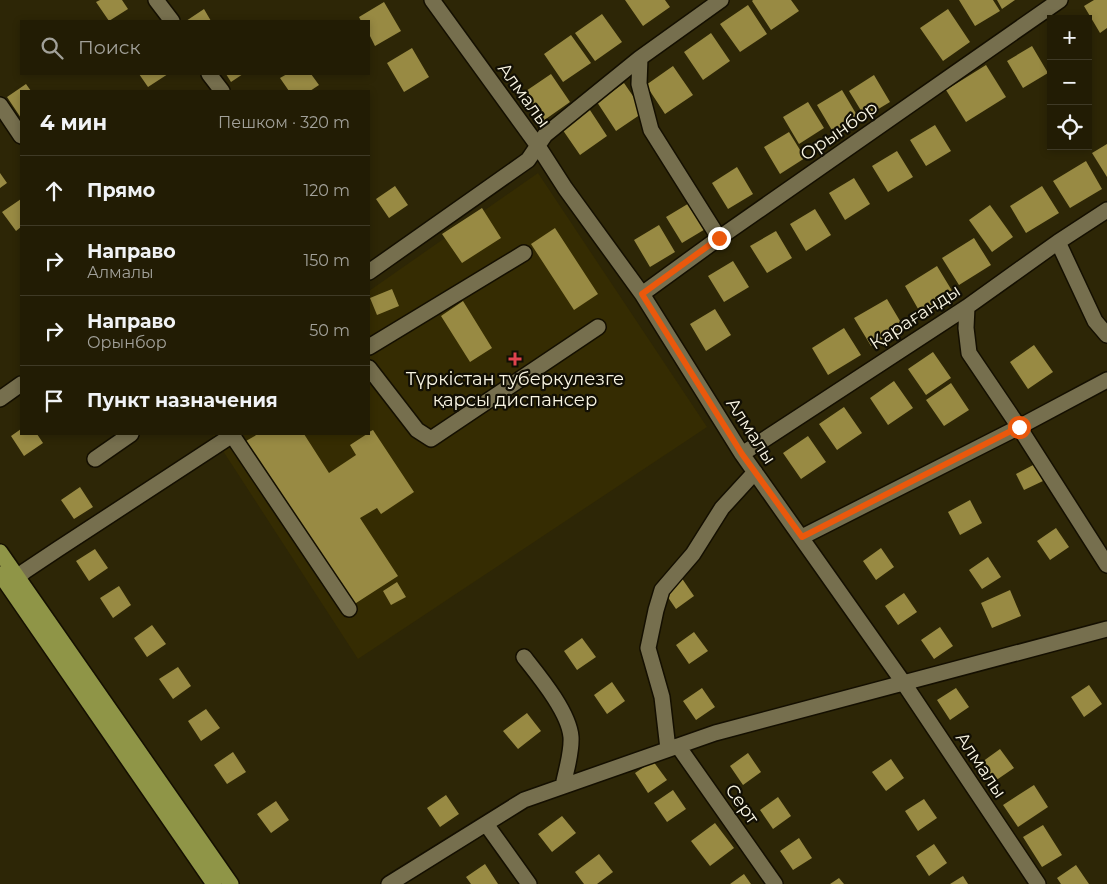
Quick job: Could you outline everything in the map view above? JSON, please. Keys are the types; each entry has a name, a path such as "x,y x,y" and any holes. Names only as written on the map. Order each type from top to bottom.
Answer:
{"main road":[{"path":"0,552 231,884"},
{"path":"0,574 214,884"}],"street":[{"path":"156,0 171,20"},
{"name":"Алмалы","path":"432,0 642,294 742,454 903,682 1038,884"},
{"path":"370,271 528,160 546,134 640,58 721,0"},
{"name":"Орынбор","path":"642,294 719,238 1060,0"},
{"path":"640,58 639,84 651,130 719,238"},
{"path":"211,75 221,90"},
{"path":"0,105 20,135"},
{"name":"Қарағанды","path":"742,454 967,306 1107,210"},
{"path":"1058,242 1095,321 1107,335"},
{"path":"370,346 524,253"},
{"path":"967,306 966,328 969,353 1019,427 1107,565"},
{"path":"370,369 417,430 431,439 598,328"},
{"path":"802,537 1019,427 1107,380"},
{"path":"0,399 20,385"},
{"path":"95,459 130,435"},
{"path":"18,577 58,548 231,435"},
{"path":"234,435 349,609"},
{"path":"673,748 662,697 648,648 656,610 662,590 693,554 722,508 755,472"},
{"path":"389,884 524,800 562,786 715,733 1107,629"},
{"path":"524,657 545,684 566,719 571,736 569,756 562,786"},
{"name":"Серт","path":"673,748 775,884"},
{"path":"486,824 529,884"}],"shaded area":[{"name":"Түркістан туберкулезге қарсы диспансер","path":"538,173 707,427 358,659 213,435 370,435 370,290"}],"building":[{"path":"100,0 122,0 128,9 108,20 96,2"},
{"path":"625,0 665,0 670,7 643,26"},
{"path":"753,0 791,0 799,11 771,30"},
{"path":"959,0 993,0 1000,11 975,26"},
{"path":"997,0 1015,0 1002,9"},
{"path":"1094,0 1107,0 1107,28 1100,33 1092,20 1092,15 1089,15 1084,6"},
{"path":"384,2 401,31 375,46 370,36 370,20 360,20 359,17"},
{"path":"748,5 767,34 740,52 720,24"},
{"path":"204,9 210,20 188,20"},
{"path":"948,9 970,42 943,61 920,28"},
{"path":"602,14 622,42 595,61 575,33"},
{"path":"711,33 730,61 703,80 684,52"},
{"path":"571,35 591,63 563,82 544,54"},
{"path":"1032,46 1047,74 1023,88 1007,61"},
{"path":"412,48 429,77 404,92 387,63"},
{"path":"986,65 1006,97 966,122 946,90"},
{"path":"673,66 693,95 665,114 646,85"},
{"path":"551,74 570,102 543,121 523,93"},
{"path":"140,75 166,75 148,87"},
{"path":"227,75 242,75 231,82"},
{"path":"285,75 312,75 319,85 312,90 288,90 280,78"},
{"path":"874,75 890,102 865,117 849,91"},
{"path":"624,83 644,112 616,131 597,102"},
{"path":"26,84 30,90 20,90 20,116 7,97"},
{"path":"842,90 858,117 833,132 817,105"},
{"path":"808,102 824,128 799,144 783,117"},
{"path":"588,107 607,136 580,155 560,126"},
{"path":"935,125 951,151 926,166 910,140"},
{"path":"789,132 805,158 780,174 764,147"},
{"path":"1107,144 1107,177 1092,153"},
{"path":"897,151 913,177 888,192 872,166"},
{"path":"1086,161 1102,189 1070,208 1053,181"},
{"path":"737,167 753,194 728,209 712,183"},
{"path":"0,173 7,183 0,188"},
{"path":"854,178 870,204 845,220 829,193"},
{"path":"395,186 408,205 389,218 376,199"},
{"path":"1042,186 1059,213 1026,233 1010,206"},
{"path":"20,200 20,228 16,231 2,212"},
{"path":"691,202 707,228 682,243 666,217"},
{"path":"990,205 1013,237 992,252 969,220"},
{"path":"482,208 501,238 462,263 442,234"},
{"path":"815,209 831,235 806,251 790,224"},
{"path":"659,225 675,252 650,267 634,240"},
{"path":"555,228 598,294 574,310 531,244"},
{"path":"776,231 792,258 767,273 750,246"},
{"path":"974,238 991,265 959,285 942,258"},
{"path":"733,261 749,287 724,302 708,276"},
{"path":"937,266 954,294 921,314 905,286"},
{"path":"392,289 399,306 377,315 370,298"},
{"path":"887,299 903,326 871,346 854,318"},
{"path":"463,301 492,348 470,362 441,316"},
{"path":"715,309 731,335 706,351 690,324"},
{"path":"844,328 861,355 828,375 812,348"},
{"path":"1034,345 1053,372 1028,389 1010,362"},
{"path":"933,352 951,378 926,395 908,369"},
{"path":"894,381 913,408 888,425 870,398"},
{"path":"951,383 969,410 944,426 926,400"},
{"path":"844,407 862,433 837,450 819,424"},
{"path":"20,430 20,435 38,435 43,443 24,456 11,436"},
{"path":"373,430 414,492 381,514 377,508 360,518 398,576 353,605 246,441 256,435 305,435 329,473 356,455 350,445 365,435 370,435 370,432"},
{"path":"808,436 826,462 801,479 783,453"},
{"path":"1035,464 1043,481 1024,490 1016,474"},
{"path":"80,487 93,507 74,519 61,500"},
{"path":"970,500 982,523 960,535 948,512"},
{"path":"1056,528 1069,547 1050,560 1037,541"},
{"path":"881,548 894,567 876,580 863,561"},
{"path":"95,549 108,568 89,581 76,561"},
{"path":"988,557 1001,577 982,589 969,570"},
{"path":"681,577 694,596 676,609 663,590"},
{"path":"397,582 406,597 391,605 383,591"},
{"path":"119,586 131,605 113,618 100,598"},
{"path":"1010,590 1021,616 992,628 981,603"},
{"path":"904,593 917,612 898,625 885,606"},
{"path":"152,625 166,644 147,657 134,638"},
{"path":"940,627 953,646 934,659 921,640"},
{"path":"694,632 708,651 689,664 676,645"},
{"path":"582,638 596,657 577,670 564,651"},
{"path":"178,667 191,686 173,699 159,679"},
{"path":"612,682 625,701 607,714 594,695"},
{"path":"1089,685 1102,704 1084,717 1071,697"},
{"path":"702,688 715,707 696,720 683,701"},
{"path":"956,688 969,707 950,720 937,700"},
{"path":"206,709 220,728 201,741 188,721"},
{"path":"527,713 541,731 518,749 503,731"},
{"path":"1000,749 1014,768 995,781 982,762"},
{"path":"233,752 246,772 227,784 214,765"},
{"path":"748,753 761,772 743,785 730,766"},
{"path":"891,759 904,778 886,791 872,772"},
{"path":"653,761 667,780 648,793 635,773"},
{"path":"1034,785 1048,807 1018,827 1003,805"},
{"path":"673,790 686,809 667,822 654,803"},
{"path":"446,795 459,814 440,827 427,808"},
{"path":"778,797 791,816 773,829 760,810"},
{"path":"924,799 937,818 918,831 905,811"},
{"path":"276,801 289,820 271,833 257,814"},
{"path":"562,816 576,833 552,852 538,834"},
{"path":"715,823 734,848 710,866 691,841"},
{"path":"1043,825 1062,855 1042,867 1023,837"},
{"path":"799,838 812,858 793,870 780,851"},
{"path":"934,844 947,863 929,876 916,856"},
{"path":"599,854 613,872 597,884 584,884 575,872"},
{"path":"485,864 498,884 471,884 466,877"},
{"path":"1076,865 1089,884 1061,884 1057,878"},
{"path":"744,874 751,884 730,884"},
{"path":"963,876 968,884 950,884"},
{"path":"839,878 844,884 830,884"}],"place":[{"name":"Түркістан туберкулезге қарсы диспансер","path":"515,359"}],"route":[{"path":"719,238 642,294 742,454 802,537 1019,427"}]}
